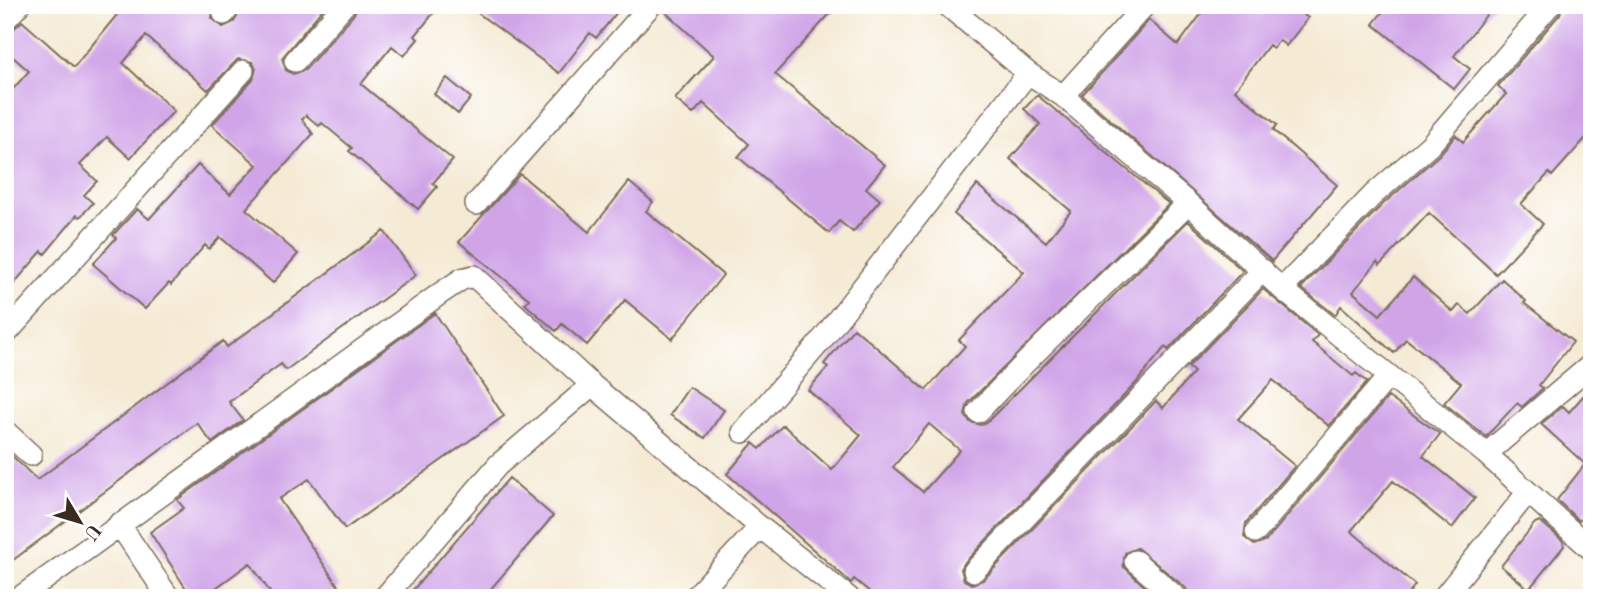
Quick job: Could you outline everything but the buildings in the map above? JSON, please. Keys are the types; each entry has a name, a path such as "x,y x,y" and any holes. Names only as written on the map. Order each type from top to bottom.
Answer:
{"street":[{"path":"5,20 19,5"},
{"path":"295,61 344,5"},
{"path":"476,204 651,5"},
{"path":"947,5 1028,73 1063,96 1188,203 1282,289 1588,539"},
{"path":"1063,96 1145,5"},
{"path":"1282,289 1373,195 1430,145 1550,5"},
{"path":"5,335 243,71"},
{"path":"743,432 821,341 1028,73"},
{"path":"978,412 1025,361 1115,278 1188,203"},
{"path":"974,570 1263,270"},
{"path":"19,598 461,279 474,276 592,385 760,527 849,598"},
{"path":"1486,454 1592,364"},
{"path":"1256,532 1388,377"},
{"path":"384,598 498,465 592,385"},
{"path":"5,430 31,455"},
{"path":"1443,598 1528,492"},
{"path":"119,524 169,598"},
{"path":"694,598 760,527"},
{"path":"1135,561 1177,598"}]}
